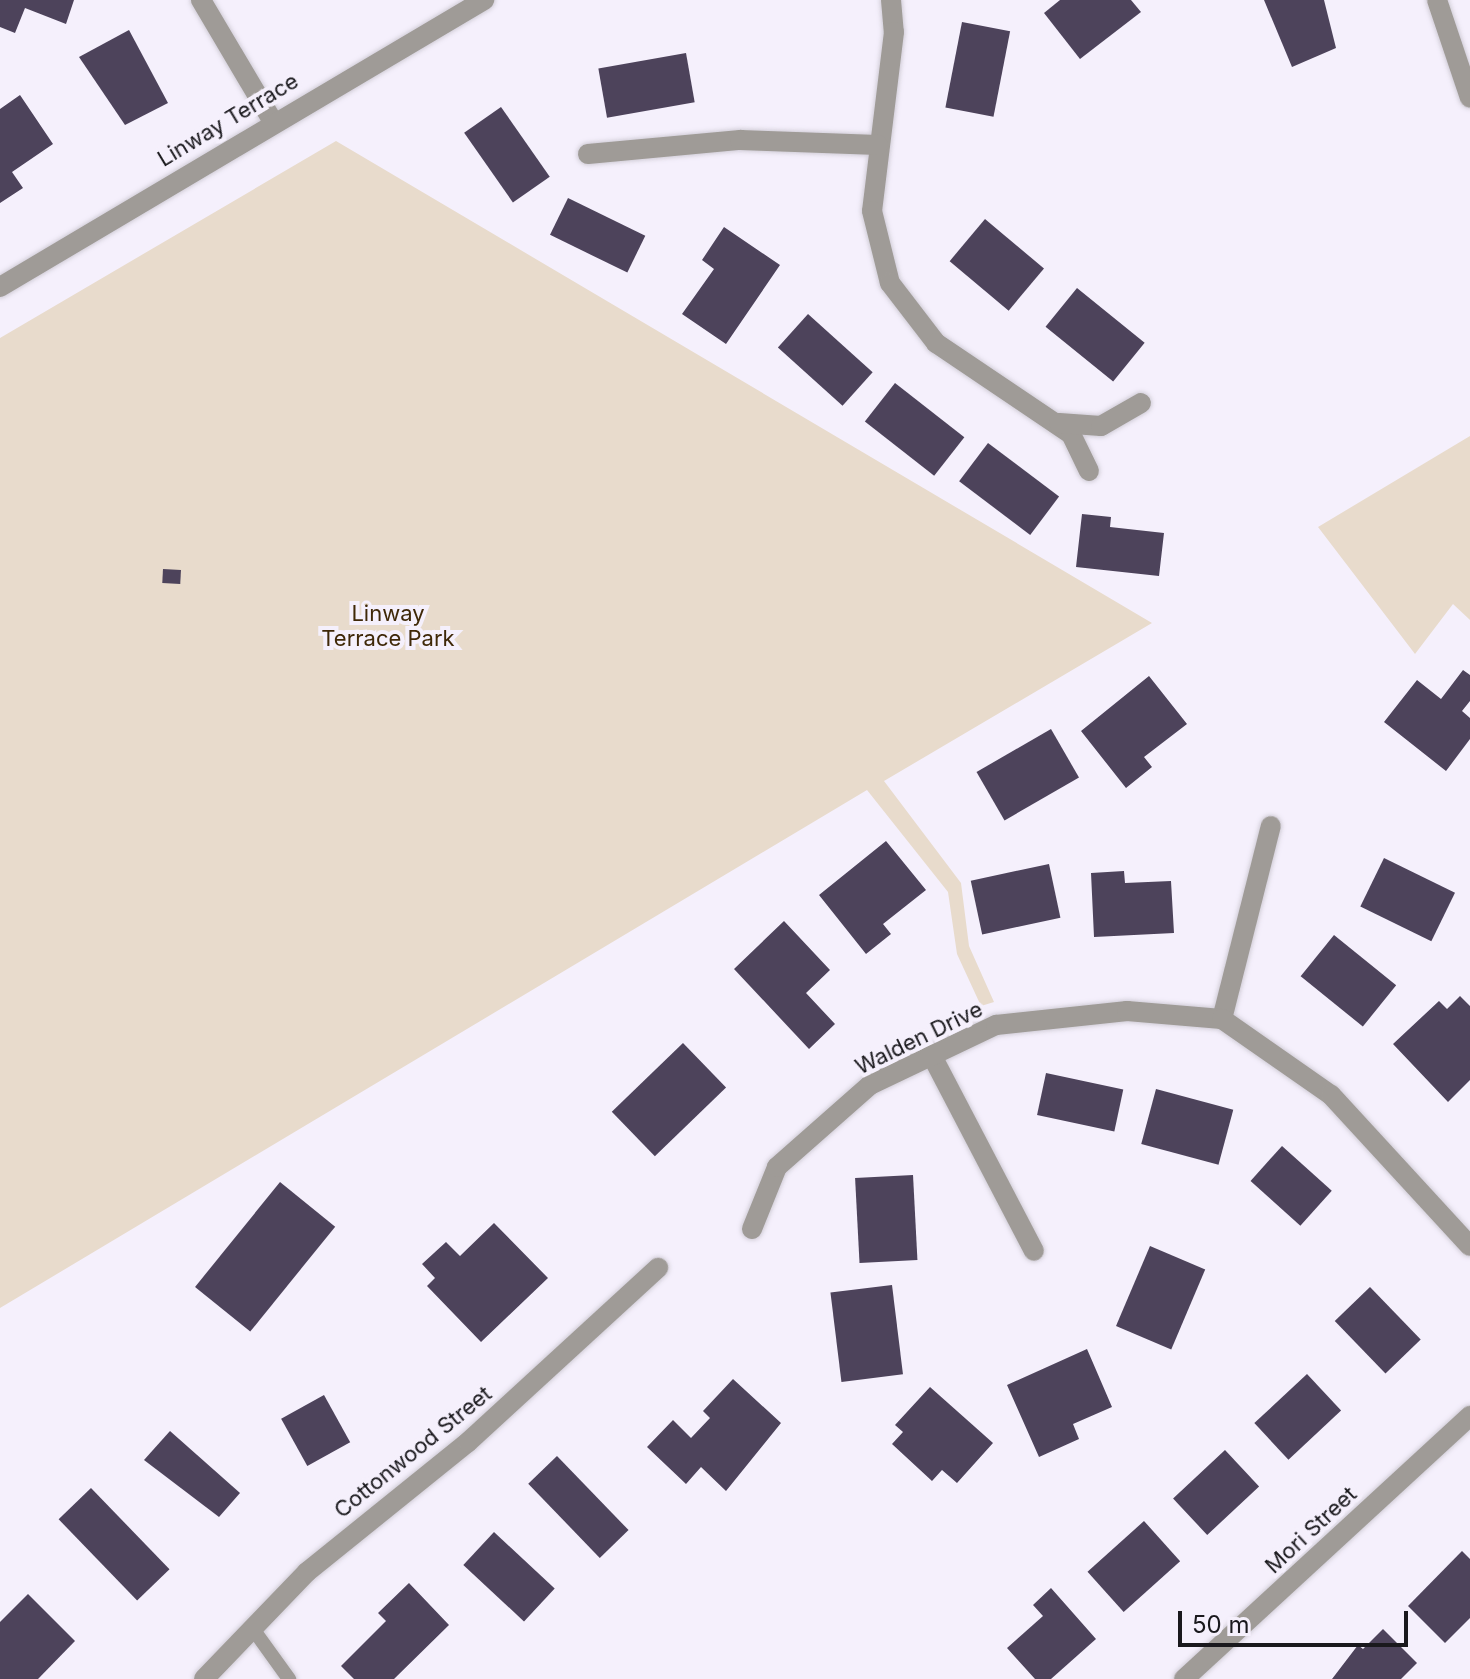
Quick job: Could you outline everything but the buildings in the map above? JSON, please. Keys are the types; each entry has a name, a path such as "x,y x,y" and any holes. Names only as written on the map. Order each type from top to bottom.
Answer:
{"street":[{"path":"201,0 272,120"},
{"name":"Linway Terrace","path":"0,287 272,120 484,0"},
{"path":"891,0 894,32 872,211 877,248 903,305 936,343 1071,434 1089,471"},
{"path":"1437,0 1470,98"},
{"path":"588,154 740,140 878,145"},
{"path":"1055,422 1101,426 1141,403"},
{"path":"1271,826 1222,1019 1331,1095 1470,1246"},
{"name":"Walden Drive","path":"752,1229 777,1167 819,1124 870,1085 931,1054 996,1025 1061,1014 1222,1019"},
{"path":"931,1054 1034,1251"},
{"name":"Cottonwood Street","path":"204,1679 307,1572 468,1442 658,1268"},
{"name":"Mori Street","path":"1184,1679 1470,1416"}],"lane":[{"path":"253,1629 289,1679"}],"green space":[{"name":"Linway Terrace Park","path":"336,141 1152,623 884,781 961,883 969,946 994,1002 981,1006 957,954 948,892 867,790 0,1308 0,338"},
{"path":"1470,436 1470,620 1453,604 1415,654 1318,527"}]}
